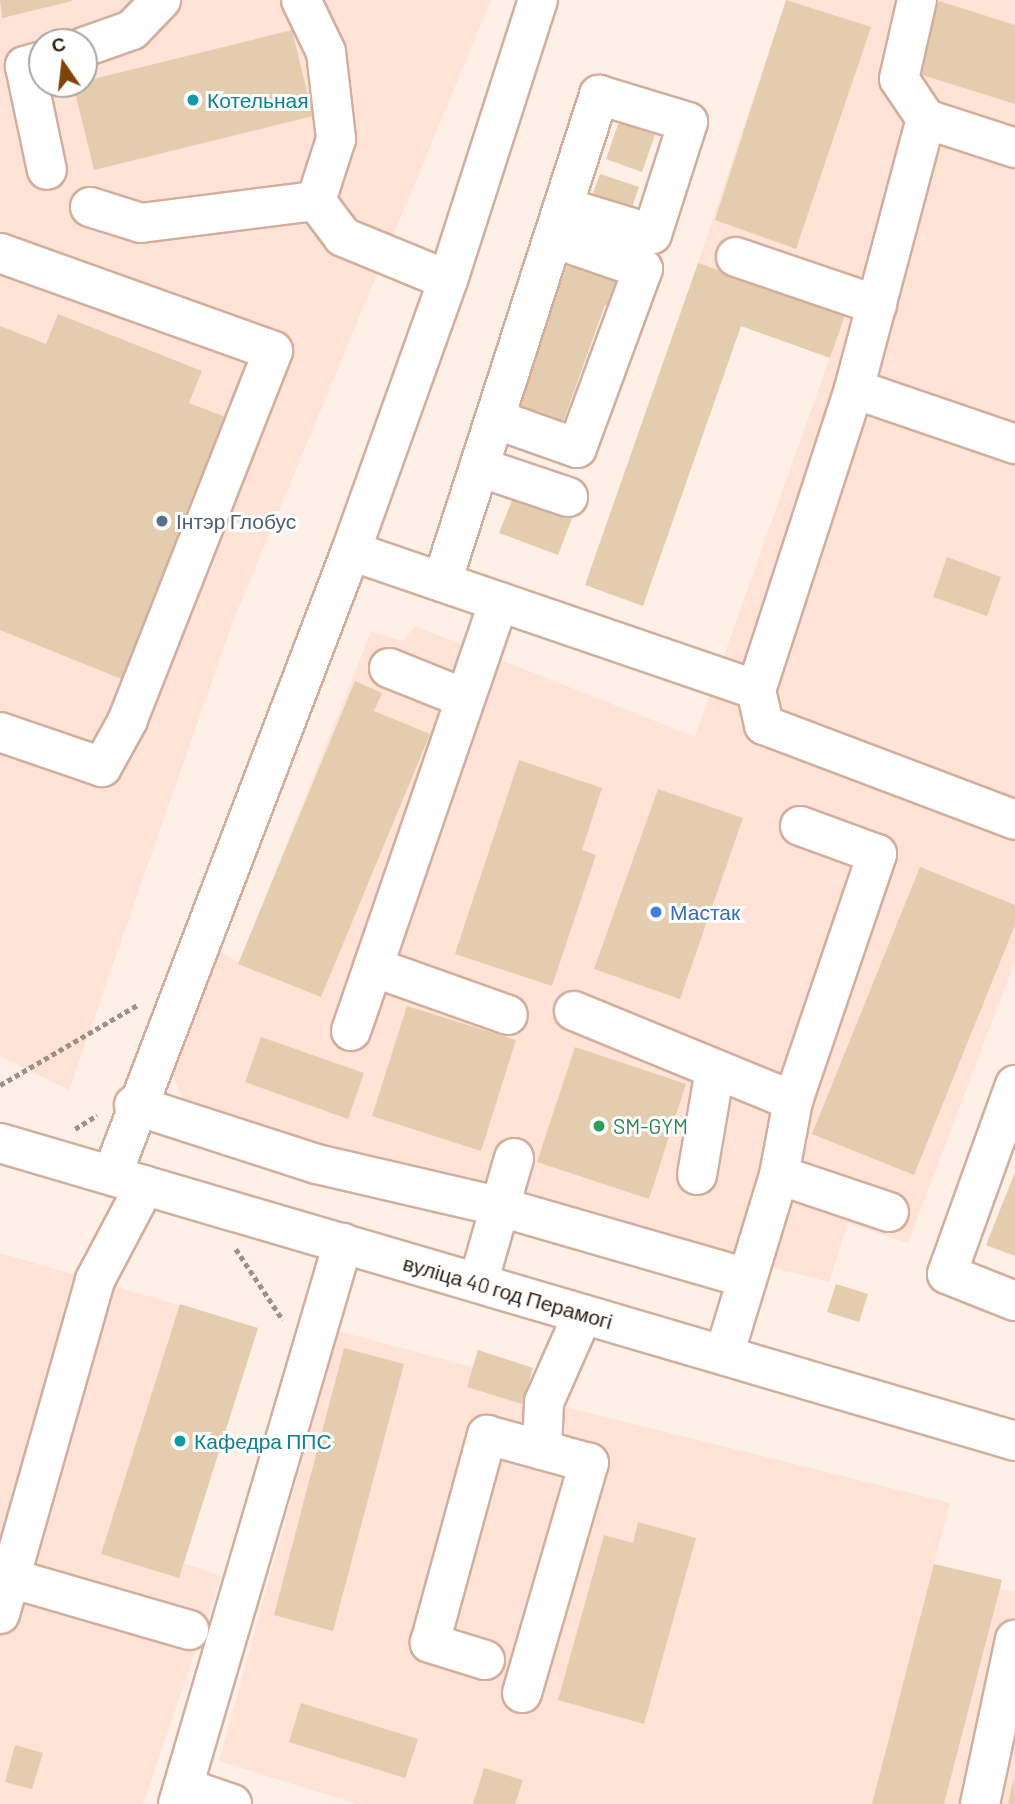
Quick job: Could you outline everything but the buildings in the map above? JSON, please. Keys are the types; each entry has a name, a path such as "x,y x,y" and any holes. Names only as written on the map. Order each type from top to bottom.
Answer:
{"street":[{"path":"98,42 132,30 161,0"},
{"path":"301,0 326,52 336,139 316,201"},
{"path":"0,1614 5,1577 128,1180 132,1112 351,551 448,280 538,0"},
{"path":"917,0 899,79 926,118 1015,148"},
{"path":"28,65 25,66 28,80"},
{"path":"32,98 47,170"},
{"path":"926,118 854,389 756,691 764,725 1015,820"},
{"path":"90,207 141,223 316,201"},
{"path":"316,201 343,237 448,280"},
{"path":"442,583 558,223 643,269 577,448 495,419"},
{"path":"0,253 273,351 128,720 102,767 0,732"},
{"path":"736,257 877,305"},
{"path":"854,389 1015,444"},
{"path":"479,467 568,497"},
{"path":"351,551 756,691"},
{"path":"351,1031 499,602"},
{"path":"389,668 464,698"},
{"path":"724,1355 779,1175 793,1101 877,854 800,826"},
{"path":"373,967 508,1015"},
{"path":"574,1011 793,1101"},
{"path":"697,1175 715,1070"},
{"path":"1015,1085 947,1274 1015,1301"},
{"path":"132,1112 317,1164 497,1206 747,1278"},
{"name":"вуліца 40 год Перамогі","path":"0,1143 1015,1441"},
{"path":"478,1283 497,1206 514,1158"},
{"path":"779,1175 889,1212"},
{"path":"232,1804 180,1796 343,1243"},
{"path":"542,1450 544,1402 583,1314"},
{"path":"485,1660 430,1643 487,1435 589,1463 522,1693"},
{"path":"5,1577 190,1630"},
{"path":"980,1804 1015,1640"}],"path":[{"path":"0,1084 184,978"},
{"path":"62,1126 74,1129 103,1110 132,1112"},
{"path":"231,1242 309,1359"}],"shaded area":[{"path":"0,0 491,0 233,621 69,1090 0,1056"},
{"path":"786,0 1015,0 1015,961 908,1243 848,1223 829,1282 188,1111 170,1069 214,947 239,963 371,632 403,641 415,626 695,737 845,315 698,263"},
{"path":"0,1253 258,1328 184,1563 221,1576 143,1804 0,1804"},
{"path":"338,1331 472,1367 478,1350 533,1368 525,1397 950,1503 934,1564 1002,1580 1000,1589 1015,1592 1015,1804 357,1804 219,1761"}],"place":[{"name":"Котельная","path":"193,100"},
{"name":"Інтэр Глобус","path":"162,521"},
{"name":"Мастак","path":"656,912"},
{"name":"SM-GYM","path":"599,1126"},
{"name":"Кафедра ППС","path":"180,1441"}]}
